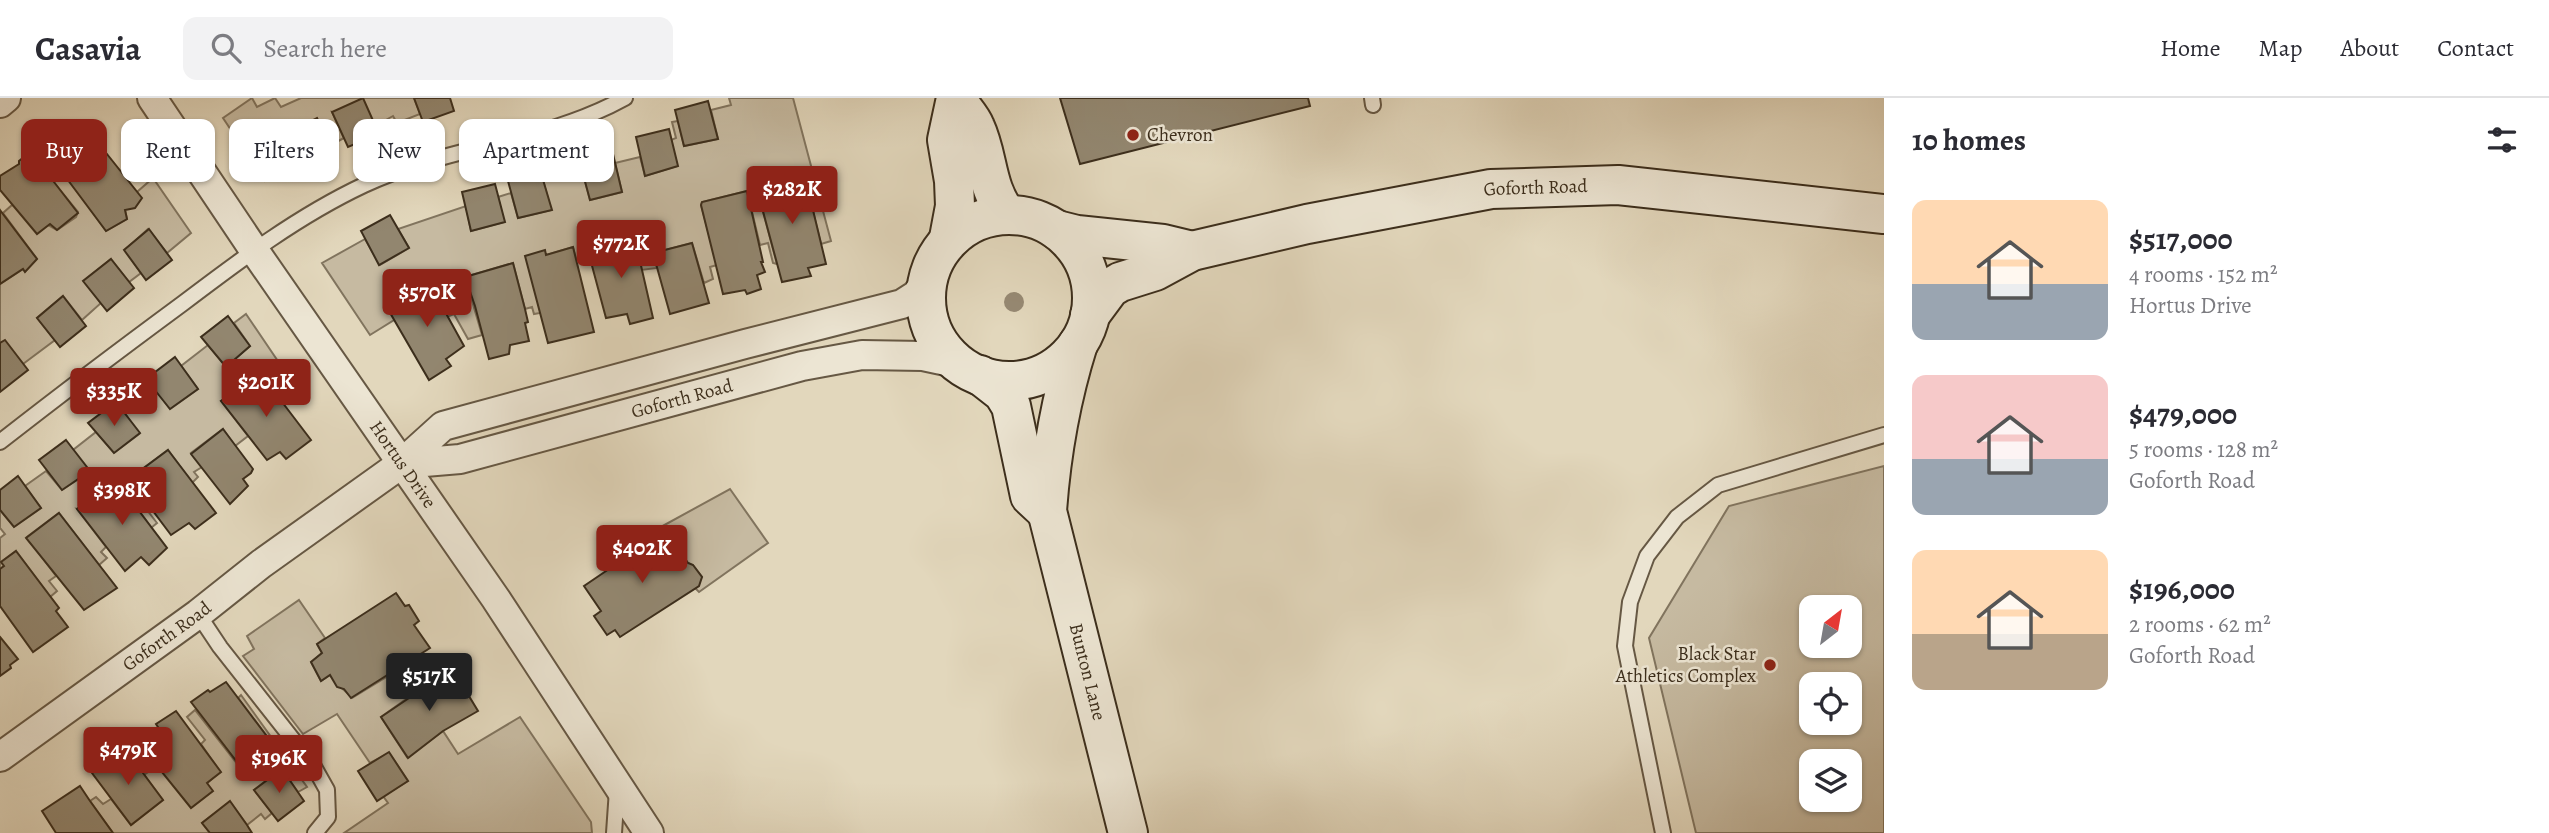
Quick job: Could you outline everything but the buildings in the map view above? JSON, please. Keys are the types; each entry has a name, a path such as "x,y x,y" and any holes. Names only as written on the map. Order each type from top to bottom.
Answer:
{"street":[{"path":"0,103 6,98"},
{"name":"Hortus Drive","path":"152,98 496,599 649,833"},
{"path":"956,99 975,127 993,190 1007,215"},
{"path":"949,238 971,222 989,216 1007,215 1034,219 1057,230 1076,249 1088,274 1093,295 1084,330 1067,358 1048,372 1026,379 1003,380 973,370 944,350 931,330 927,302 930,276 949,238 955,206 947,140 956,99"},
{"name":"Goforth Road","path":"1084,330 1110,288 1155,271 1192,251 1307,224 1491,189 1618,185 1884,214"},
{"name":"Goforth Road","path":"1057,230 1077,235 1163,244 1192,251"},
{"name":"Goforth Road","path":"0,757 401,464 443,426 902,304 916,295 930,276"},
{"name":"Bunton Lane","path":"1084,330 1067,380 1049,476 1047,512 1128,833"},
{"name":"Goforth Road","path":"401,464 460,458 802,366 862,355 923,356 973,370"},
{"name":"Bunton Lane","path":"973,370 1003,394 1011,405 1030,496 1047,512"}],"lane":[{"path":"0,442 254,250 330,202 408,168 550,129 601,111 625,98"},
{"path":"1663,833 1625,646 1630,601 1647,556 1677,517 1718,485 1884,435"},
{"path":"198,614 220,647 313,765 327,790 328,817 315,833"},
{"path":"614,833 618,785"}],"shaded area":[{"path":"252,98 257,107 275,98 281,107 301,98 414,98 420,114 407,119 395,119 393,116 388,119 354,119 332,112 335,119 229,119 229,127 223,118"},
{"path":"729,98 793,98 831,241 821,244 804,174 781,179 779,176 771,178 771,183 759,185 757,189 777,264 773,263 768,243 760,245 747,191 702,202 717,265 710,267 713,279 704,283 692,243 654,253 657,268 641,270 633,235 612,240 612,243 587,247 589,256 576,259 573,247 546,255 540,313 534,314 532,307 525,309 513,263 465,277 482,335 468,339 454,314 447,317 427,279 400,294 404,301 394,320 370,335 322,263 365,239 380,265 409,248 398,229 466,206 471,231 504,222 498,197 511,193 518,218 551,210 544,182 585,182 590,200 622,192 615,163 640,157 645,176 677,166 671,140 676,138 672,122 678,121 684,146 718,139 711,110 731,105"},
{"path":"339,127 344,138 339,141"},
{"path":"53,182 71,182 106,231 127,219 125,210 137,192 148,182 156,182 191,233 167,253 148,229 125,250 141,273 129,282 111,259 84,281 101,303 82,320 63,296 37,318 55,340 23,364 0,343 0,284 23,269 25,272 37,259 3,213 12,205 57,230 76,217 78,212"},
{"path":"246,314 288,376 271,388 260,373 221,401 248,436 235,446 223,429 191,453 202,467 194,472 198,477 192,483 168,450 129,479 151,507 147,510 157,523 151,528 77,509 106,547 101,552 107,558 99,565 59,513 27,537 56,576 49,581 57,591 50,597 16,551 1,562 4,566 0,569 0,538 5,534 0,528 0,510 14,527 41,508 25,486 46,471 62,490 89,472 73,450 96,432 114,453 139,434 122,409 153,386 170,409 198,389 181,366 208,345 226,366 250,346 234,323"},
{"name":"Black Star Athletics Complex","path":"1884,466 1884,833 1696,833 1649,638 1729,506"},
{"path":"730,489 768,543 699,592 694,587 702,577 693,565 688,563 665,531 662,533 659,528"},
{"path":"299,600 325,638 317,644 322,653 311,662 321,681 330,675 352,698 398,670 413,694 381,717 407,757 443,731 458,754 520,717 591,822 592,833 344,833 388,803 383,796 408,781 389,753 370,763 337,714 303,734 243,656 254,649 247,636"},
{"path":"241,695 307,787 298,792 281,769 254,790 272,813 265,819 261,814 247,825 230,802 202,823 210,833 113,833 90,801 96,797 103,804 111,799 131,825 163,800 144,775 151,770 145,761 151,758 207,783 220,772 201,744 205,740 187,717 195,710 249,779 273,759 272,752 275,747 238,698"}],"place":[{"name":"Chevron","path":"1133,135"},
{"name":"Black Star Athletics Complex","path":"1770,665"}]}
